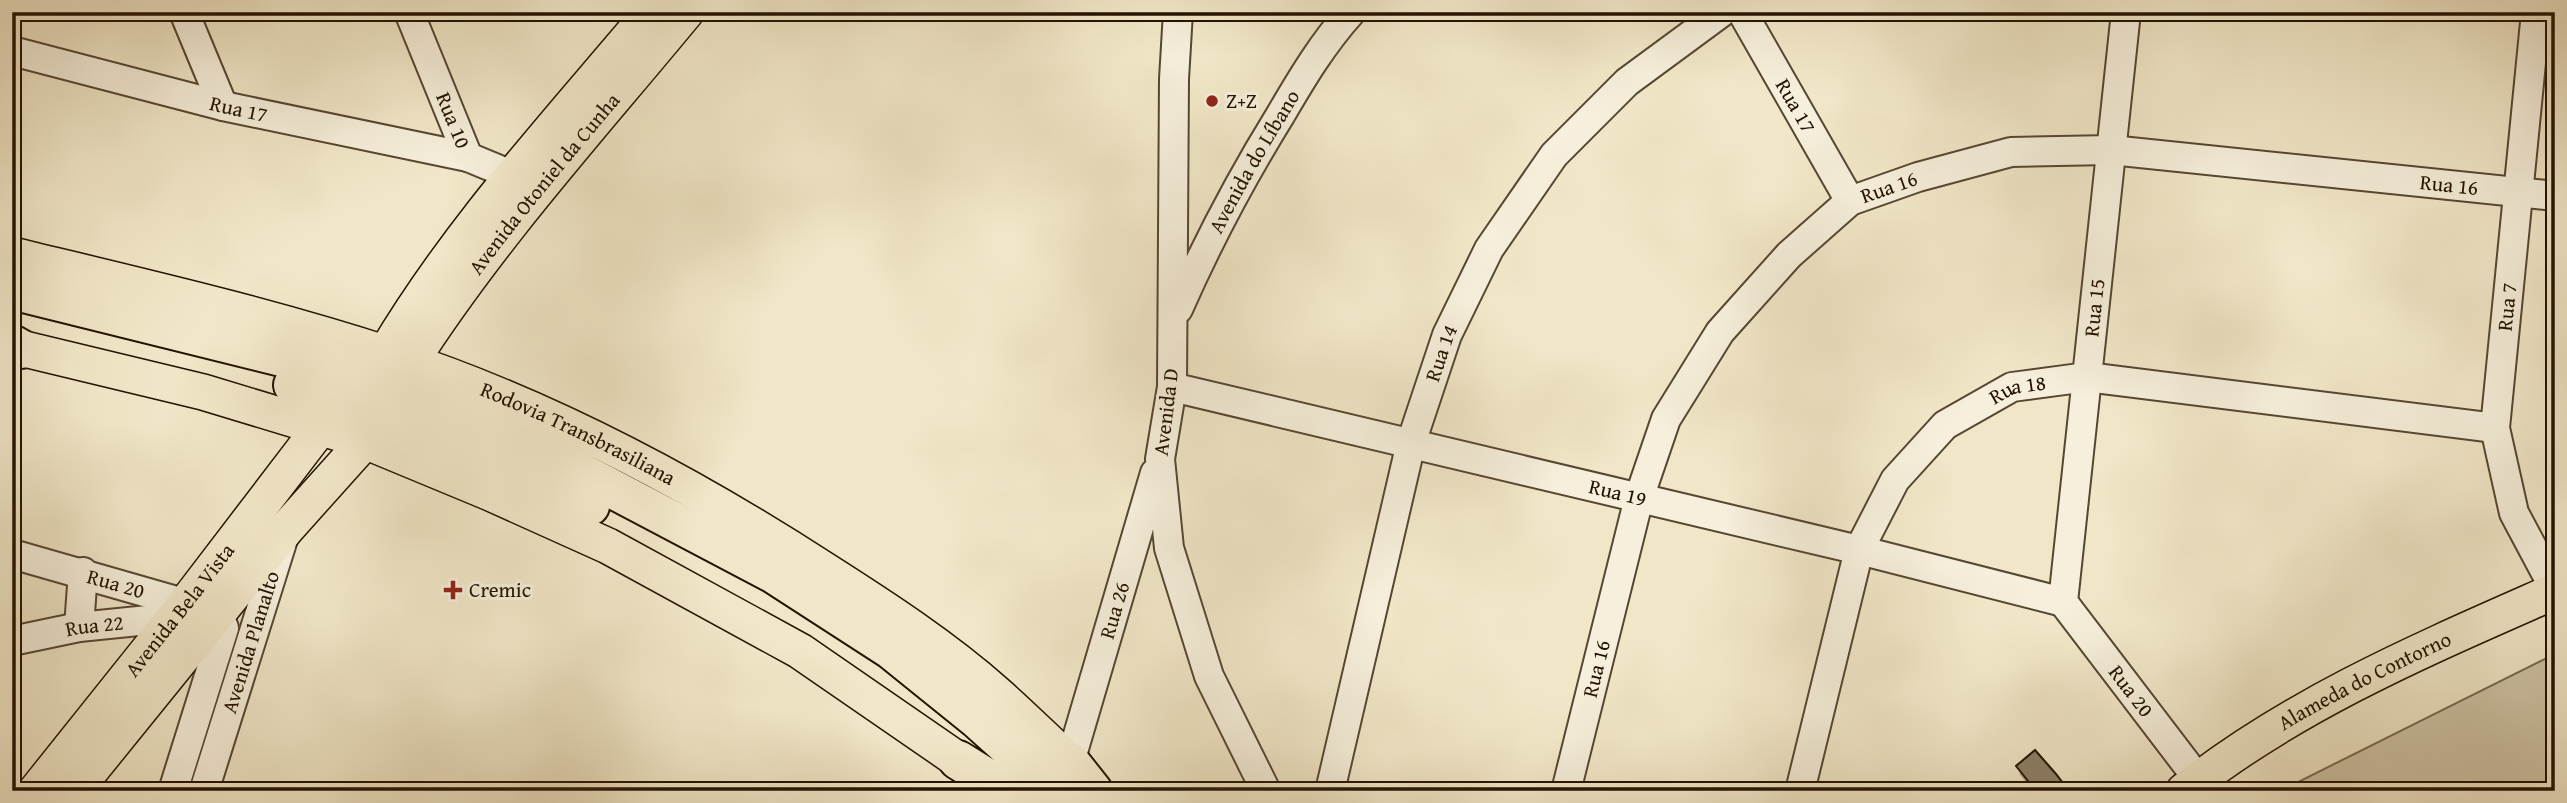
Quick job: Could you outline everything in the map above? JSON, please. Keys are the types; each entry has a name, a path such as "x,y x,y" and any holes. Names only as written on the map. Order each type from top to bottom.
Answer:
{"highway":[{"name":"Rodovia Transbrasiliana","path":"12,290 342,372 429,400 514,437 774,574 890,649 978,720 1073,781"},
{"path":"15,338 218,364 336,398 517,470 758,594 878,671 966,741 1019,791"},
{"path":"958,760 1007,791"}],"main road":[{"name":"Avenida Otoniel da Cunha","path":"526,181 686,12"},
{"name":"Avenida Otoniel da Cunha","path":"398,358 444,310 526,181 646,14"},
{"name":"Rodovia Transbrasiliana","path":"12,255 240,311 398,358 525,408 643,463 757,526 892,614 995,692 1073,781"},
{"path":"15,338 365,441 488,492 620,553 800,651 958,760"},
{"name":"Avenida Bela Vista","path":"36,791 320,428"},
{"name":"Avenida Bela Vista","path":"74,791 287,528 365,441"},
{"name":"Alameda do Contorno","path":"2191,785 2301,711 2404,657 2555,590"}],"street":[{"path":"184,12 223,106"},
{"name":"Rua 10","path":"409,12 468,157 526,181"},
{"name":"Avenida D","path":"1178,12 1174,79 1172,387 1160,459 1170,548 1209,676 1266,791"},
{"name":"Avenida do Líbano","path":"1173,321 1205,247 1248,167 1316,57 1351,12"},
{"name":"Rua 14","path":"1330,791 1411,443 1447,335 1489,249 1554,155 1628,82 1721,12"},
{"name":"Rua 17","path":"1742,12 1850,201"},
{"name":"Rua 15","path":"2063,602 2126,12"},
{"name":"Rua 7","path":"2536,12 2495,428 2514,513 2555,590"},
{"name":"Rua 17","path":"12,51 223,106 468,157"},
{"name":"Rua 16","path":"1566,791 1639,498 1666,419 1720,332 1788,255 1850,201 1918,177 2011,152 2111,150 2555,196"},
{"name":"Rua 18","path":"1800,791 1859,550 1895,480 1945,425 2012,387 2087,377 2495,428"},
{"name":"Rua 19","path":"1172,387 1859,550 2063,602"},
{"name":"Rua 26","path":"1073,781 1160,459"},
{"path":"257,511 287,528"},
{"name":"Avenida Planalto","path":"204,791 287,528"},
{"name":"Rua 20","path":"12,554 83,572 181,609 219,615"},
{"path":"79,627 83,572"},
{"name":"Rua 20","path":"2063,602 2191,785"},
{"name":"Rua 22","path":"12,641 181,609"},
{"name":"Avenida Planalto","path":"173,791 224,628 219,615"},
{"path":"958,760 982,791"}],"shaded area":[{"path":"2555,654 2555,791 2280,791"}],"building":[{"path":"2035,750 2069,791 2036,791 2016,766"}],"place":[{"name":"Z+Z","path":"1212,101"},
{"name":"Cremic","path":"453,590"}]}
